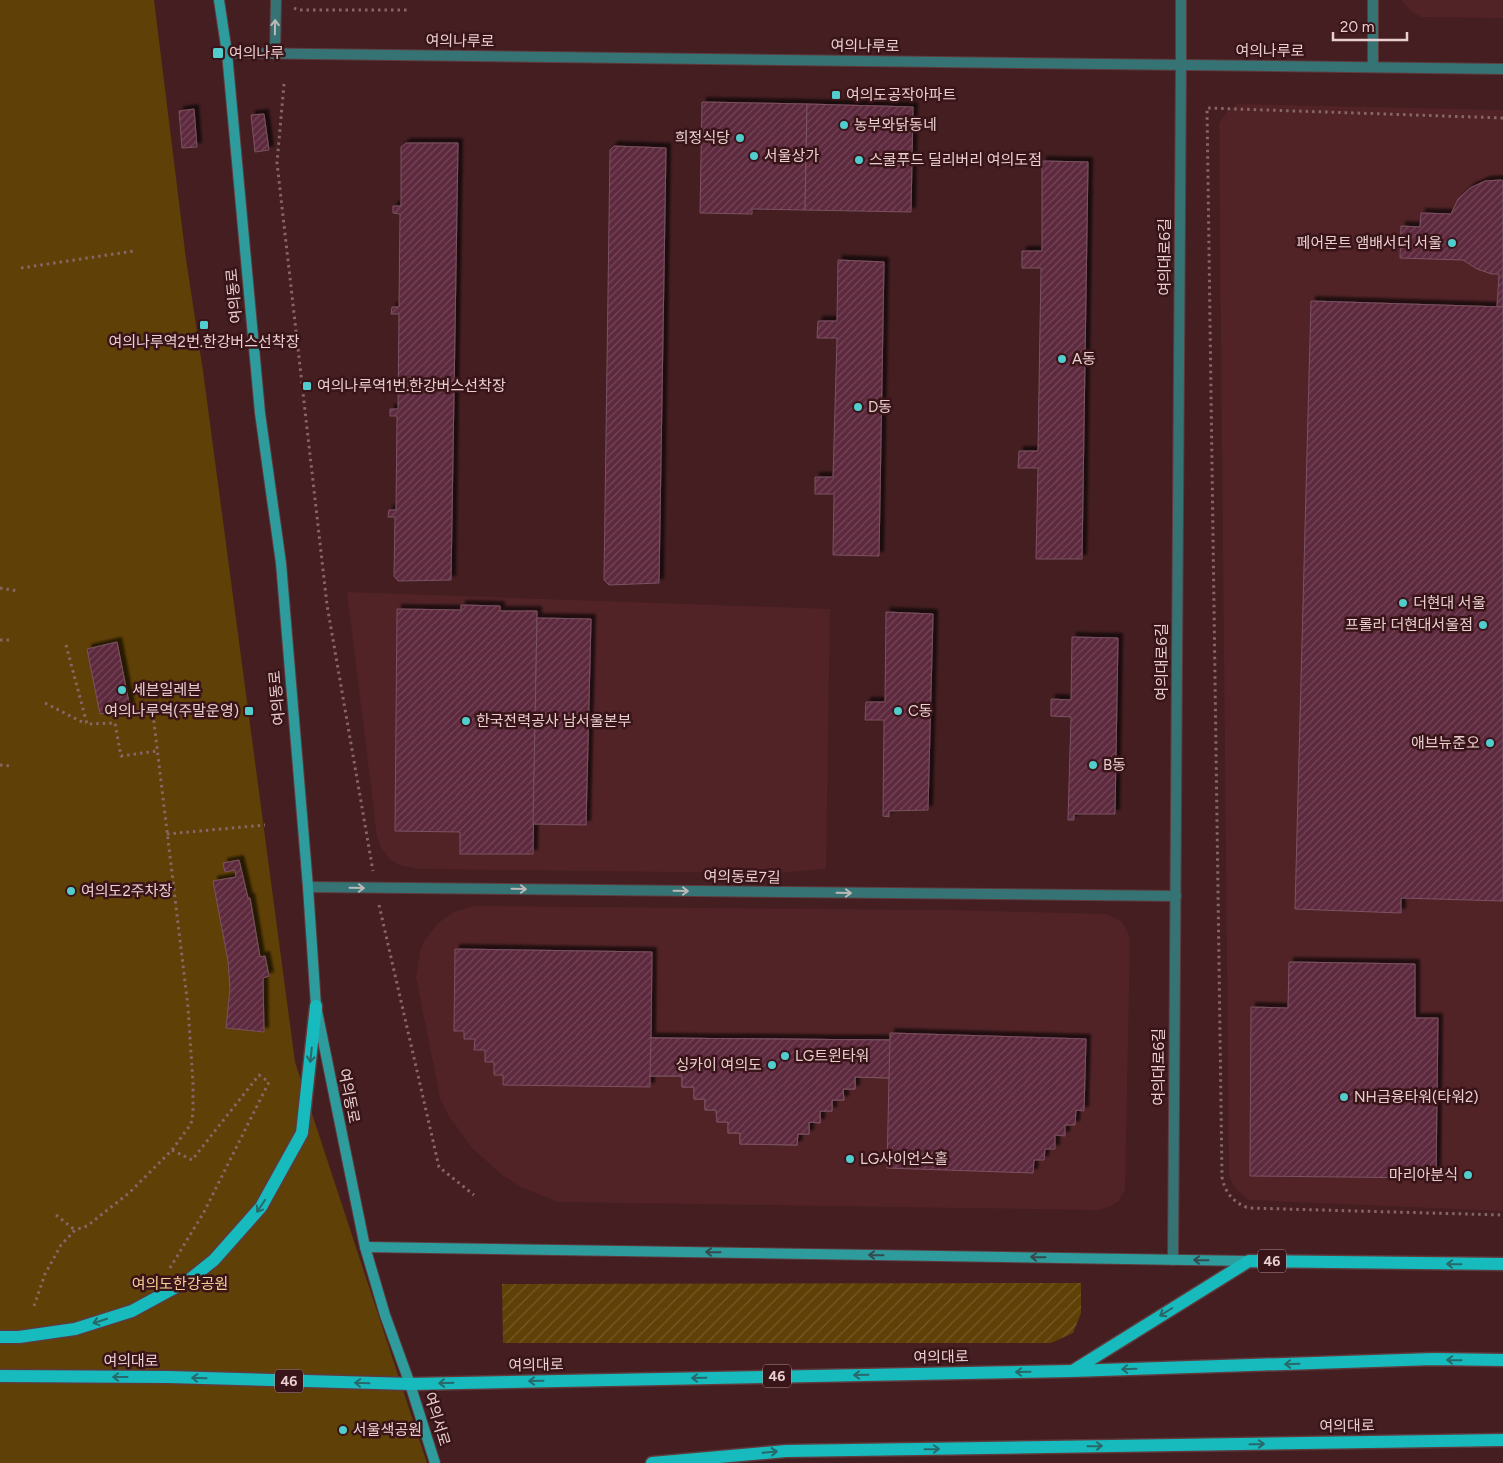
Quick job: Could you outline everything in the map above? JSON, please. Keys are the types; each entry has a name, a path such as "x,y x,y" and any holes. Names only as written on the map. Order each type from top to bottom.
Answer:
{"main road":[{"name":"여의동로","path":"219,0 227,53 260,413 281,563 316,1006 365,1247 385,1315 410,1384"},
{"path":"0,1337 19,1337 75,1329 132,1311 173,1290 214,1260 261,1208 302,1133 316,1006"},
{"path":"365,1247 1249,1261"},
{"name":"46","path":"1072,1371 1249,1261 1503,1264"},
{"name":"여의대로","path":"0,1376 168,1377 410,1384 1072,1371 1433,1359 1503,1360"},
{"name":"여의서로","path":"410,1384 435,1463"},
{"name":"여의대로","path":"652,1463 786,1451 1503,1440"}],"street":[{"path":"275,54 276,0"},
{"name":"여의대로6길","path":"1173,1260 1182,65 1180,0"},
{"path":"1373,0 1373,67"},
{"name":"여의나루로","path":"227,53 1503,69"},
{"name":"여의동로7길","path":"308,887 1176,896"}],"path":[{"path":"290,5 298,10 407,10"},
{"path":"284,84 277,162 327,605 376,888 439,1167 474,1195"},
{"path":"1503,118 1207,108 1221,1137 1224,1185 1228,1194 1237,1203 1248,1208 1503,1215"},
{"path":"21,268 134,251"},
{"path":"0,588 18,591"},
{"path":"0,640 12,640"},
{"path":"66,646 87,724"},
{"path":"45,702 87,724 115,723 121,756 157,751"},
{"path":"34,1306 45,1274 61,1245 75,1230 88,1226 129,1194 172,1150 192,1124 193,1083 188,1007 153,714"},
{"path":"0,765 12,766"},
{"path":"167,834 265,825"},
{"path":"172,1150 192,1160 259,1075 269,1082 204,1212 180,1253 166,1272 173,1290"},
{"path":"56,1215 75,1230"}],"shaded area":[{"path":"1401,0 1503,0 1503,18 1421,17 1411,11"},
{"path":"1237,104 1503,110 1503,1211 1249,1200 1236,1189 1229,1177 1219,125 1228,111"},
{"path":"347,592 830,609 826,869 775,873 418,869 399,865 391,860 381,848 377,836"},
{"path":"473,906 944,910 1106,914 1122,922 1130,940 1125,1190 1118,1202 1098,1210 558,1202 521,1187 501,1174 472,1148 448,1115 440,1098 416,977 420,951 424,941 438,923 454,912"}],"green space":[{"name":"여의도한강공원","path":"0,0 154,0 186,259 203,371 295,1062 427,1463 0,1463"},
{"path":"1081,1283 1081,1313 1073,1333 1051,1343 503,1343 502,1284"}],"building":[{"name":"서울상가","path":"702,102 807,104 805,210 752,209 752,214 700,213"},
{"path":"807,104 913,107 911,212 805,210"},
{"path":"194,109 197,147 182,148 179,111"},
{"path":"264,114 269,150 255,152 251,115"},
{"path":"406,143 458,143 451,580 398,581 394,576 395,517 388,517 389,510 396,510 397,416 390,416 390,409 398,409 399,314 391,314 392,307 399,307 400,214 393,213 393,206 401,206 401,147"},
{"path":"614,146 666,148 659,583 609,585 604,580 610,150"},
{"name":"A동","path":"1042,161 1088,162 1082,559 1036,559 1038,468 1018,468 1019,451 1038,451 1041,268 1022,268 1022,251 1042,251"},
{"name":"페어몬트 앰배서더 서울","path":"1485,181 1503,181 1503,307 1497,307 1499,274 1492,274 1477,269 1463,260 1400,258 1401,226 1420,227 1421,213 1451,214 1458,199 1470,188"},
{"name":"D동","path":"838,260 884,262 879,556 833,555 834,494 815,494 815,477 833,477 837,338 817,338 818,321 837,321"},
{"name":"더현대 서울","path":"1311,301 1503,307 1503,901 1401,898 1401,913 1295,909"},
{"name":"한국전력공사 남서울본부","path":"461,605 500,606 500,611 537,611 533,854 460,854 460,832 395,831 397,609 461,610"},
{"name":"C동","path":"886,612 933,614 928,810 889,811 889,817 883,816 884,720 865,720 866,702 885,702"},
{"path":"537,618 591,619 586,825 533,824"},
{"name":"B동","path":"1072,637 1118,638 1115,814 1074,814 1074,820 1068,820 1071,717 1051,716 1051,699 1071,700"},
{"path":"117,642 130,708 100,714 87,649"},
{"path":"239,860 248,898 250,898 260,957 265,956 269,976 263,978 264,1032 226,1028 230,989 228,961 213,881 236,877 235,870 225,872 223,863"},
{"name":"LG트윈타워","path":"455,949 652,952 651,1038 890,1040 890,1033 1086,1039 1084,1111 1076,1110 1075,1125 1065,1125 1065,1136 1055,1135 1055,1149 1045,1149 1044,1160 1034,1160 1033,1173 887,1168 889,1078 855,1077 855,1089 843,1089 844,1100 832,1100 832,1111 820,1111 820,1123 809,1122 809,1134 798,1134 797,1145 740,1144 740,1133 728,1133 728,1122 717,1122 716,1110 705,1110 705,1099 694,1099 694,1087 682,1087 682,1076 650,1076 650,1087 503,1085 503,1075 494,1075 494,1062 485,1062 485,1050 474,1050 475,1039 464,1039 464,1031 454,1031"},
{"name":"NH금융타워(타워2)","path":"1289,962 1415,964 1415,1018 1438,1018 1436,1178 1250,1176 1251,1007 1288,1008"},
{"path":"651,1038 890,1040 889,1078 855,1077 855,1089 843,1089 844,1100 832,1100 832,1111 820,1111 820,1123 809,1122 809,1134 798,1134 797,1145 740,1144 740,1133 728,1133 728,1122 717,1122 716,1110 705,1110 705,1099 694,1099 694,1087 682,1087 682,1076 650,1076"}],"place":[{"name":"여의나루","path":"218,53"},
{"name":"여의도공작아파트","path":"836,95"},
{"name":"농부와닭동네","path":"844,125"},
{"name":"희정식당","path":"740,138"},
{"name":"서울상가","path":"754,156"},
{"name":"스쿨푸드 딜리버리 여의도점","path":"859,160"},
{"name":"페어몬트 앰배서더 서울","path":"1452,243"},
{"name":"여의나루역2번.한강버스선착장","path":"204,325"},
{"name":"A동","path":"1062,359"},
{"name":"여의나루역1번.한강버스선착장","path":"307,386"},
{"name":"D동","path":"858,407"},
{"name":"더현대 서울","path":"1403,603"},
{"name":"프롤라 더현대서울점","path":"1483,625"},
{"name":"세븐일레븐","path":"122,690"},
{"name":"여의나루역(주말운영)","path":"249,711"},
{"name":"C동","path":"898,711"},
{"name":"한국전력공사 남서울본부","path":"466,721"},
{"name":"애브뉴준오","path":"1490,743"},
{"name":"B동","path":"1093,765"},
{"name":"여의도2주차장","path":"71,891"},
{"name":"LG트윈타워","path":"785,1056"},
{"name":"싱카이 여의도","path":"772,1065"},
{"name":"NH금융타워(타워2)","path":"1344,1097"},
{"name":"LG사이언스홀","path":"850,1159"},
{"name":"마리아분식","path":"1468,1175"},
{"name":"서울색공원","path":"343,1430"}]}
